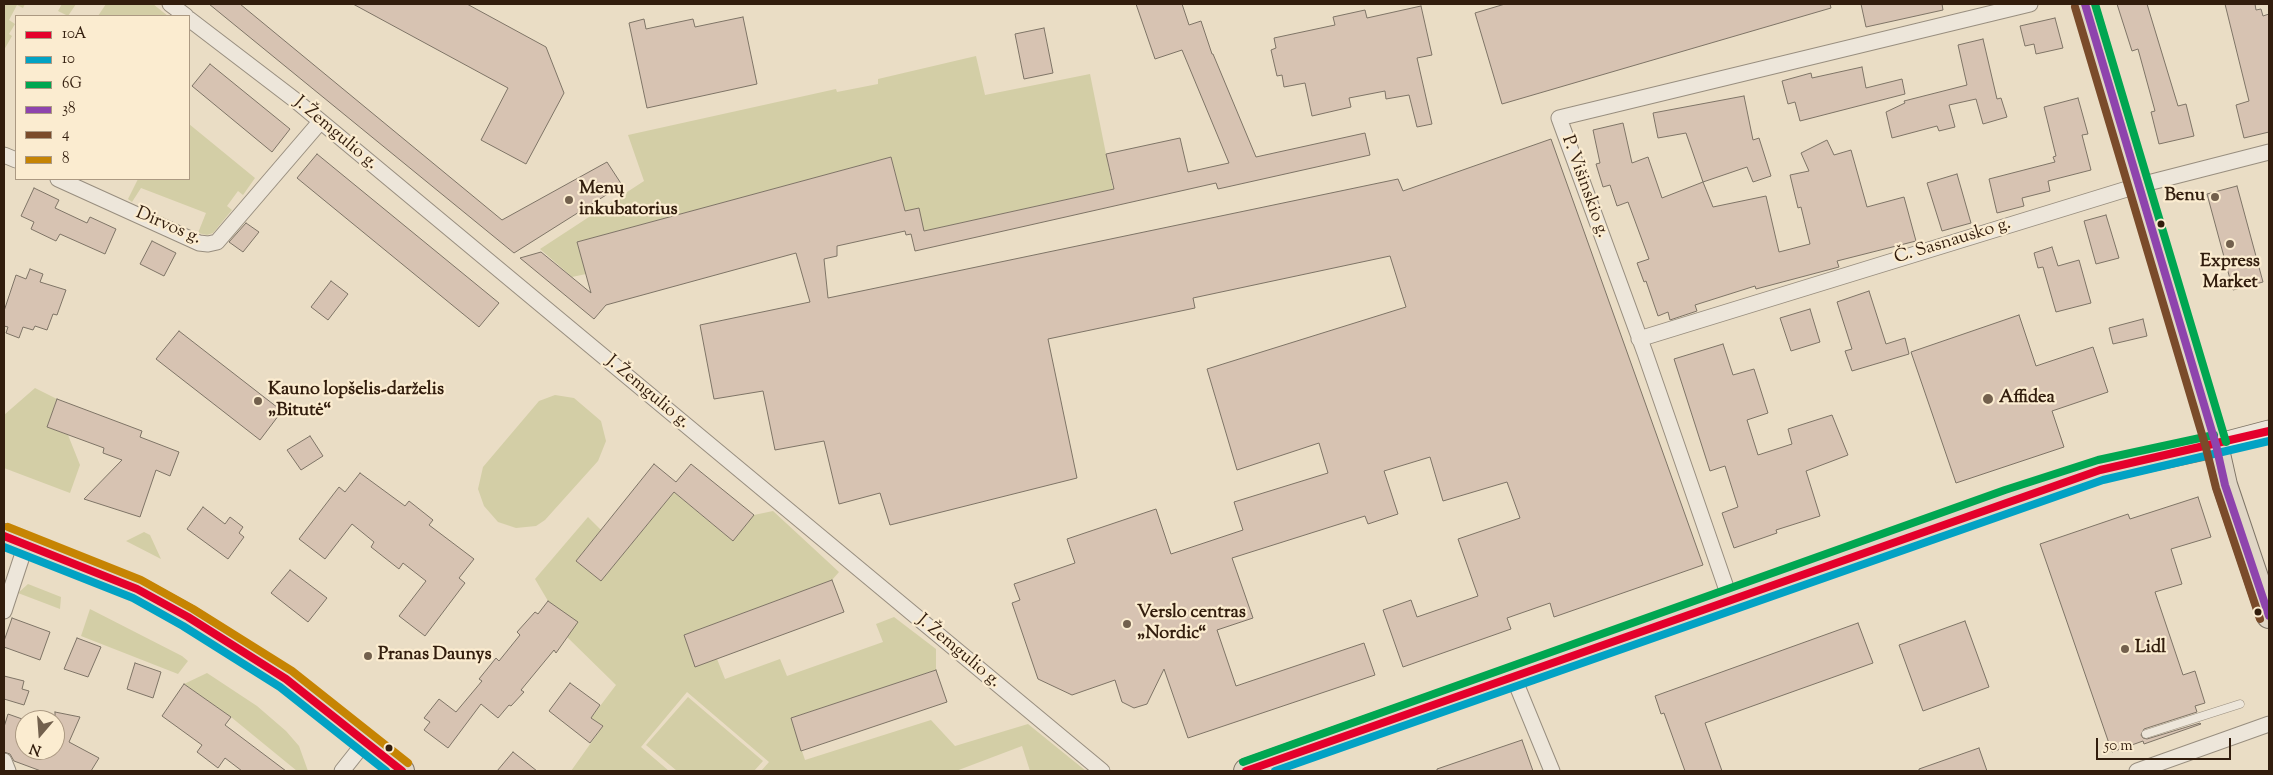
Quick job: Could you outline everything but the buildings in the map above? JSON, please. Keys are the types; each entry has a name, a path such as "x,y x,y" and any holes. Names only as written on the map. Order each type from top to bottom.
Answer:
{"main road":[{"path":"2085,4 2216,444 2224,485 2269,616"},
{"path":"1246,771 2100,470 2269,431"},
{"path":"4,536 137,588 188,617 286,679 402,771"}],"street":[{"path":"170,4 185,15"},
{"name":"P. Višinskio g.","path":"1730,599 1559,118 2030,4"},
{"name":"J. Žemgulio g.","path":"190,20 320,122 1102,771"},
{"name":"Dirvos g.","path":"60,180 199,243 217,242 320,122"},
{"name":"Č. Sasnausko g.","path":"1639,339 2140,185 2269,152"},
{"path":"4,611 26,544"},
{"path":"1513,676 1552,771"},
{"path":"2137,771 2269,724"},
{"path":"342,771 365,742"},
{"path":"4,761 8,771"}],"lane":[{"path":"2146,734 2240,704"}],"shaded area":[{"path":"4,4 25,4 23,8 17,5 9,20 15,24 9,34 12,36 4,50"},
{"path":"62,4 76,4 69,15 58,11"},
{"path":"106,4 153,4 167,15 99,15"},
{"path":"976,56 985,95 1090,74 1113,189 924,231 905,211 891,157 577,242 586,274 572,277 540,249 644,181 628,135 836,89 837,92 878,84 878,79"},
{"path":"190,125 255,178 243,195 238,191 227,206 232,210 213,233 207,235 198,233 206,213 141,188 132,202 128,199 138,180 190,180"},
{"path":"35,388 57,399 47,427 68,435 80,465 70,493 4,468 4,415"},
{"path":"555,395 574,398 601,421 606,441 598,461 545,520 536,526 516,528 498,522 484,506 478,489 483,467 539,401"},
{"path":"674,492 733,541 754,515 773,511 839,572 832,580 684,635 695,666 717,659 725,679 780,659 787,676 883,642 876,624 894,617 936,649 936,670 791,718 805,760 931,720 955,746 1028,724 1086,771 1030,771 1022,746 956,771 761,771 769,762 687,692 641,747 669,771 571,771 603,726 591,718 616,685 566,636 577,622 548,601 535,579 588,517 601,530 576,561 601,581"},
{"path":"144,532 150,535 161,559 126,541"},
{"path":"28,584 61,597 60,609 18,593"},
{"path":"90,609 182,656 188,661 178,674 81,636"},
{"path":"207,673 257,706 286,731 299,746 308,771 297,771 231,717 184,684"},
{"path":"688,697 763,761 754,771 677,771 646,745"}],"transit line":[{"name":"38","path":"2085,4 2216,445 2225,485 2269,616"},
{"name":"6G","path":"2095,4 2226,442"},
{"name":"4","path":"2075,7 2206,448 2216,488 2260,619"},
{"name":"10A","path":"1246,771 2100,470 2269,431"},
{"name":"6G","path":"1243,762 2005,490 2098,460 2214,435"},
{"name":"10","path":"1275,771 2103,480 2269,441"},
{"name":"8","path":"8,527 141,580 193,609 292,671 408,763"},
{"name":"10A","path":"4,536 137,589 188,617 286,679 402,771"},
{"name":"10","path":"4,547 133,598 183,626 280,687 386,771"}],"place":[{"name":"Benu","path":"2215,197"},
{"name":"Menų inkubatorius","path":"569,200"},
{"name":"Express Market","path":"2230,244"},
{"name":"Affidea","path":"1988,399"},
{"name":"Kauno lopšelis-darželis „Bitutė“","path":"258,401"},
{"name":"Verslo centras „Nordic“","path":"1127,624"},
{"name":"Lidl","path":"2125,649"},
{"name":"Pranas Daunys","path":"368,656"}]}
